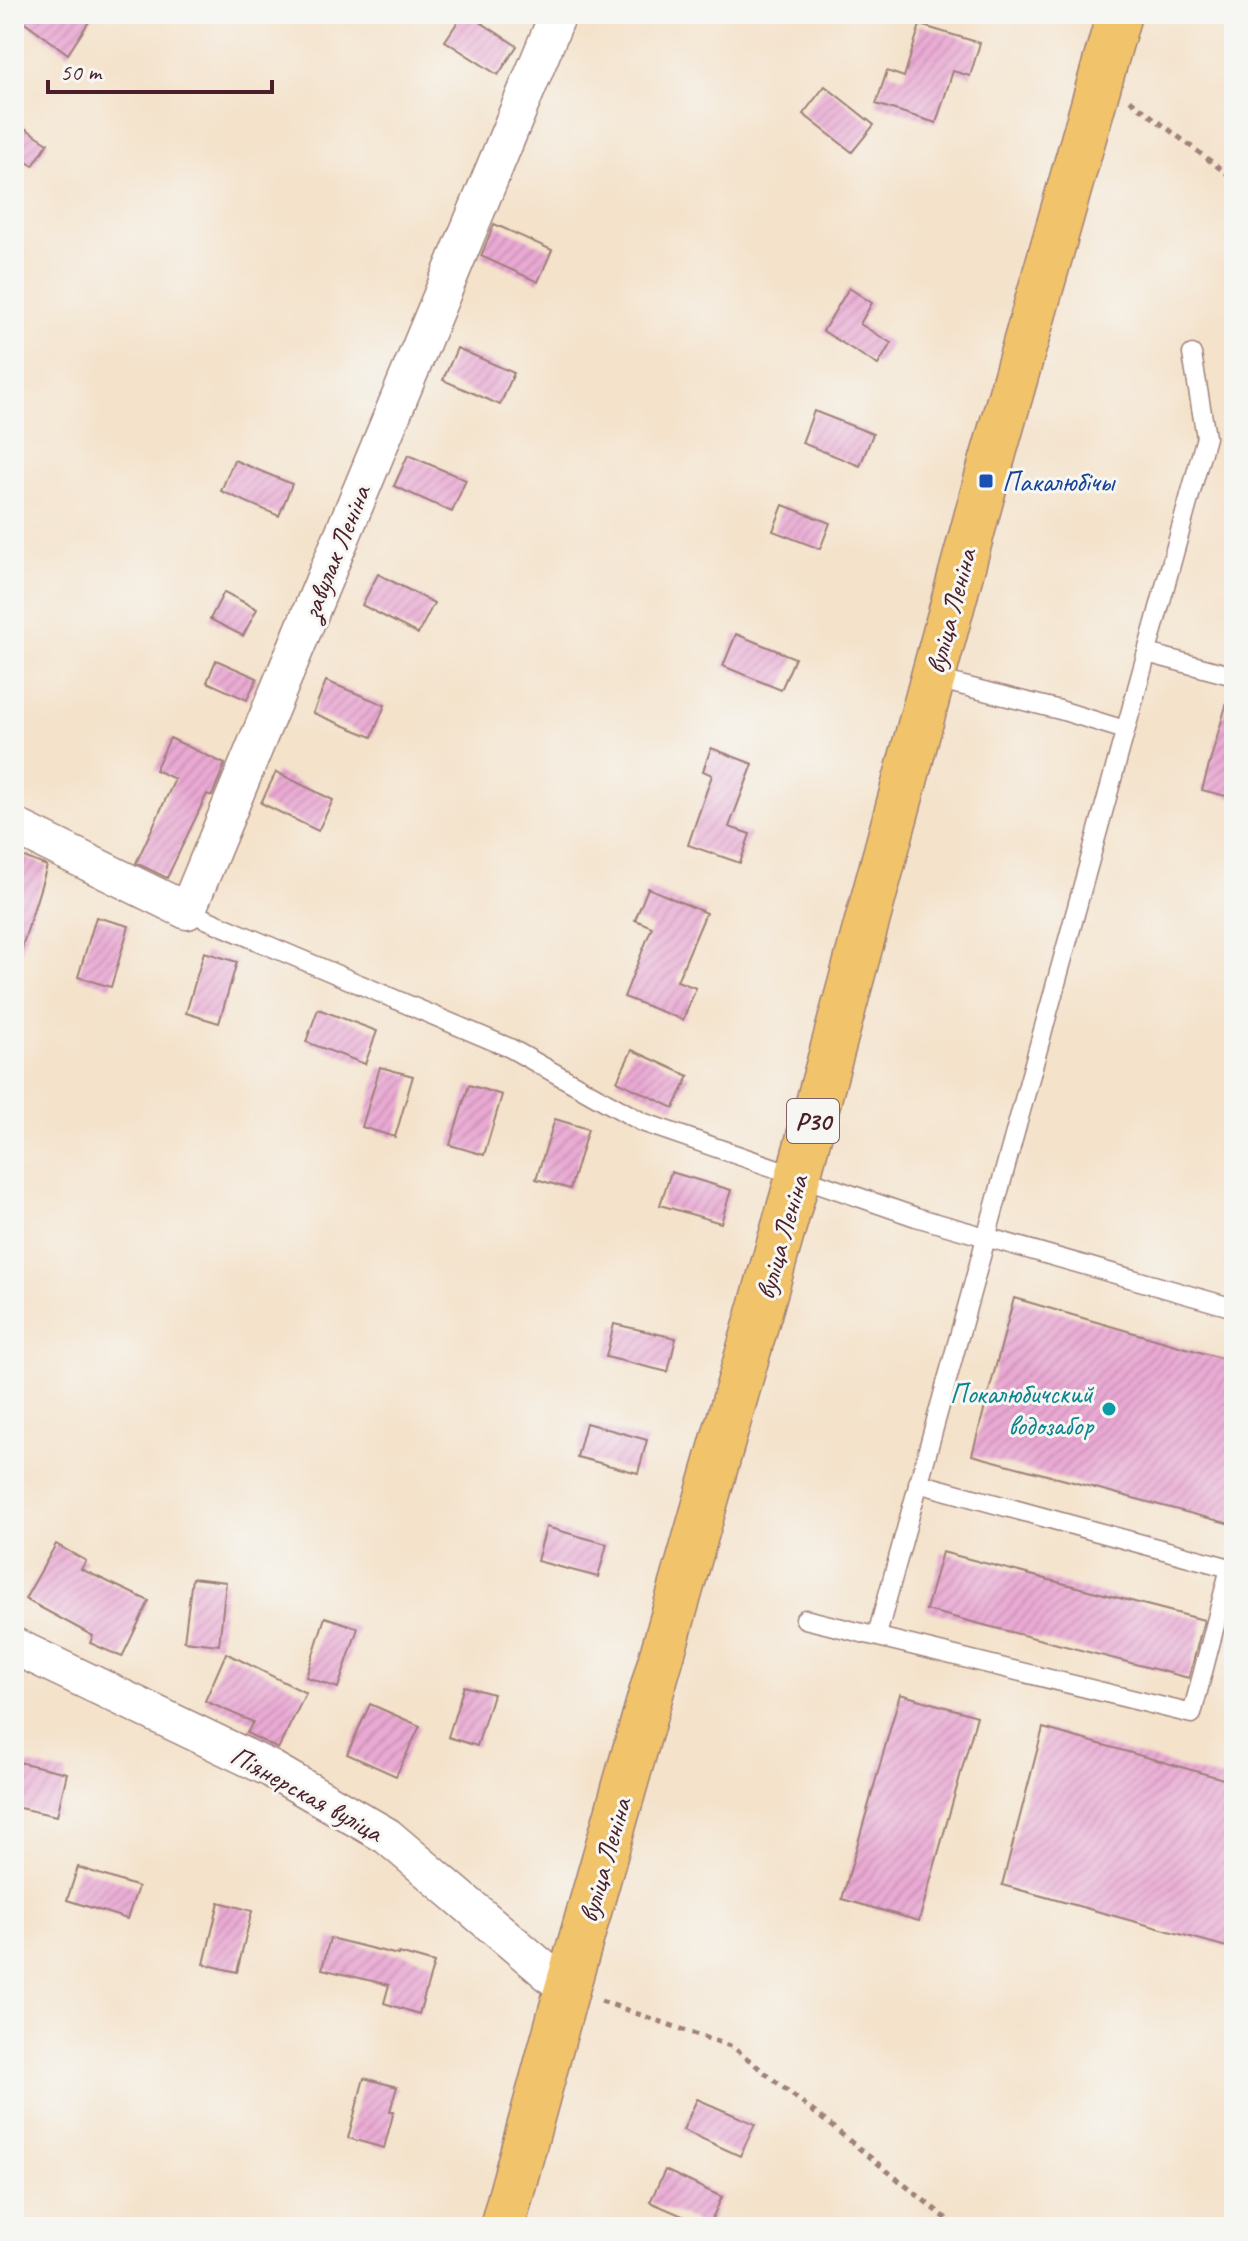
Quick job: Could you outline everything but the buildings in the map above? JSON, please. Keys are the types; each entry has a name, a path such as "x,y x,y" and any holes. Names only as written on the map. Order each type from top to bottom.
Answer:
{"main road":[{"name":"вуліца Леніна","path":"502,2227 798,1177 986,481 1119,14"}],"street":[{"name":"завулак Леніна","path":"187,911 558,14"},
{"path":"14,826 187,911"},
{"name":"Піянерская вуліца","path":"14,1646 271,1769 387,1836 567,1989"}],"lane":[{"path":"877,1635 1206,437 1192,354"},
{"path":"1147,653 1234,676"},
{"path":"932,678 1060,710 1125,730"},
{"path":"187,911 510,1048 642,1122 916,1217 1234,1308"},
{"path":"805,1619 1192,1714 1230,1568 918,1483"}],"path":[{"path":"1101,78 1234,179"},
{"path":"567,1989 733,2047 957,2227"}],"place":[{"name":"Пакалюбічы","path":"986,481"},
{"name":"Покалюбичский водозабор","path":"1109,1409"}]}
